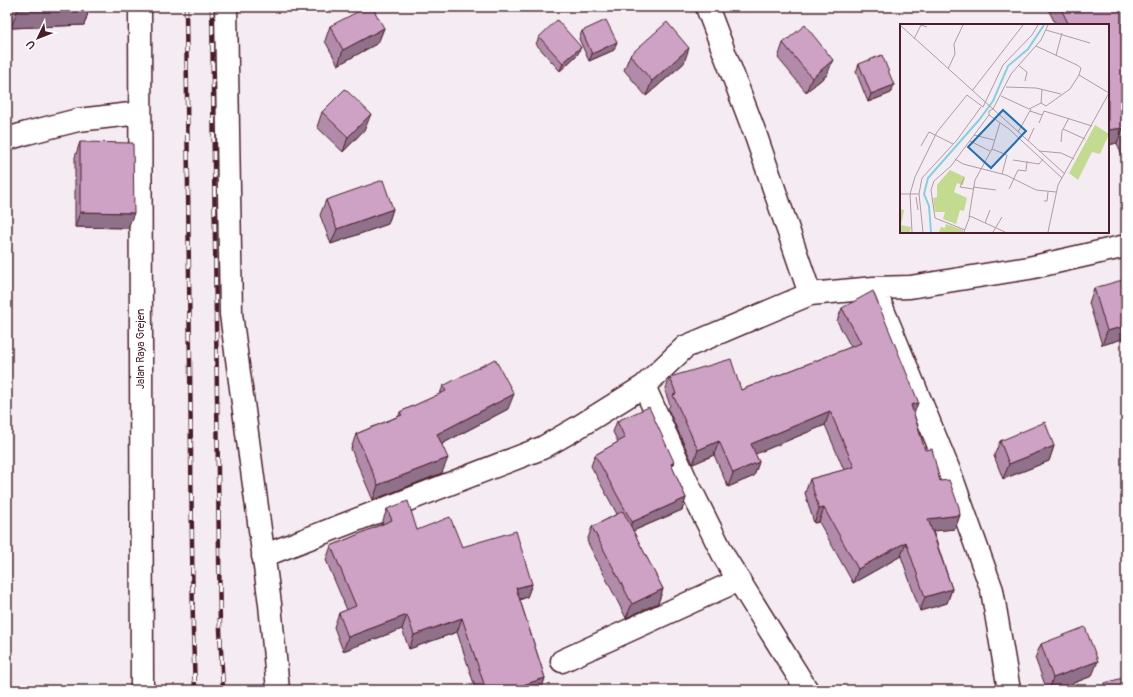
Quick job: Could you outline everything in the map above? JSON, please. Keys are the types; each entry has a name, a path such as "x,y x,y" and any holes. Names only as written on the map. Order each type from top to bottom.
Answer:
{"street":[{"name":"Jalan Raya Grejen","path":"140,7 142,690"},
{"path":"226,7 231,314 270,604 278,690"},
{"path":"707,7 756,136 810,294"},
{"path":"7,139 78,120 140,113"},
{"path":"263,556 542,448 575,430 644,386 686,347 810,294 874,288 910,287 1029,268 1126,246"},
{"path":"874,288 950,473 992,590 1009,690"},
{"path":"644,386 687,482 726,558 808,690"},
{"path":"562,661 739,580"}],"building":[{"path":"17,7 62,7 18,9"},
{"path":"367,7 372,7 384,28 343,50 330,26"},
{"path":"1060,7 1126,7 1126,137 1123,128 1109,130 1109,24 1068,24"},
{"path":"557,20 581,47 563,63 539,37"},
{"path":"606,20 617,42 592,54 582,31"},
{"path":"667,22 689,48 652,81 630,55"},
{"path":"805,25 833,60 812,78 783,43"},
{"path":"882,55 894,85 871,94 859,64"},
{"path":"345,89 371,114 348,137 322,112"},
{"path":"80,142 133,143 134,213 80,212"},
{"path":"383,180 393,209 337,229 326,200"},
{"path":"1126,279 1126,326 1107,331 1094,288"},
{"path":"873,291 918,401 918,403 911,405 925,450 932,449 940,481 949,480 959,507 960,515 928,519 952,589 925,597 906,542 858,569 824,508 819,509 810,479 854,467 830,411 751,444 759,462 733,473 719,441 698,450 673,395 676,394 670,377 731,359 741,390 861,343 842,308"},
{"path":"495,359 514,394 437,434 448,458 378,485 356,434 402,415 400,412 446,391 443,386"},
{"path":"649,407 674,462 671,464 686,498 632,522 595,455 625,438 617,421"},
{"path":"1045,422 1054,446 1009,464 1000,441"},
{"path":"408,501 417,530 450,517 462,547 516,531 532,584 516,588 545,678 507,690 486,690 462,618 414,635 407,615 348,637 339,613 356,606 331,546 392,520 387,509"},
{"path":"623,511 663,589 632,604 592,527"},
{"path":"1085,627 1098,661 1053,678 1041,644"},
{"path":"1126,677 1126,690 1107,690 1105,683"}],"railway":[{"path":"186,7 193,631 195,690"},
{"path":"212,7 220,629 223,690"}]}
